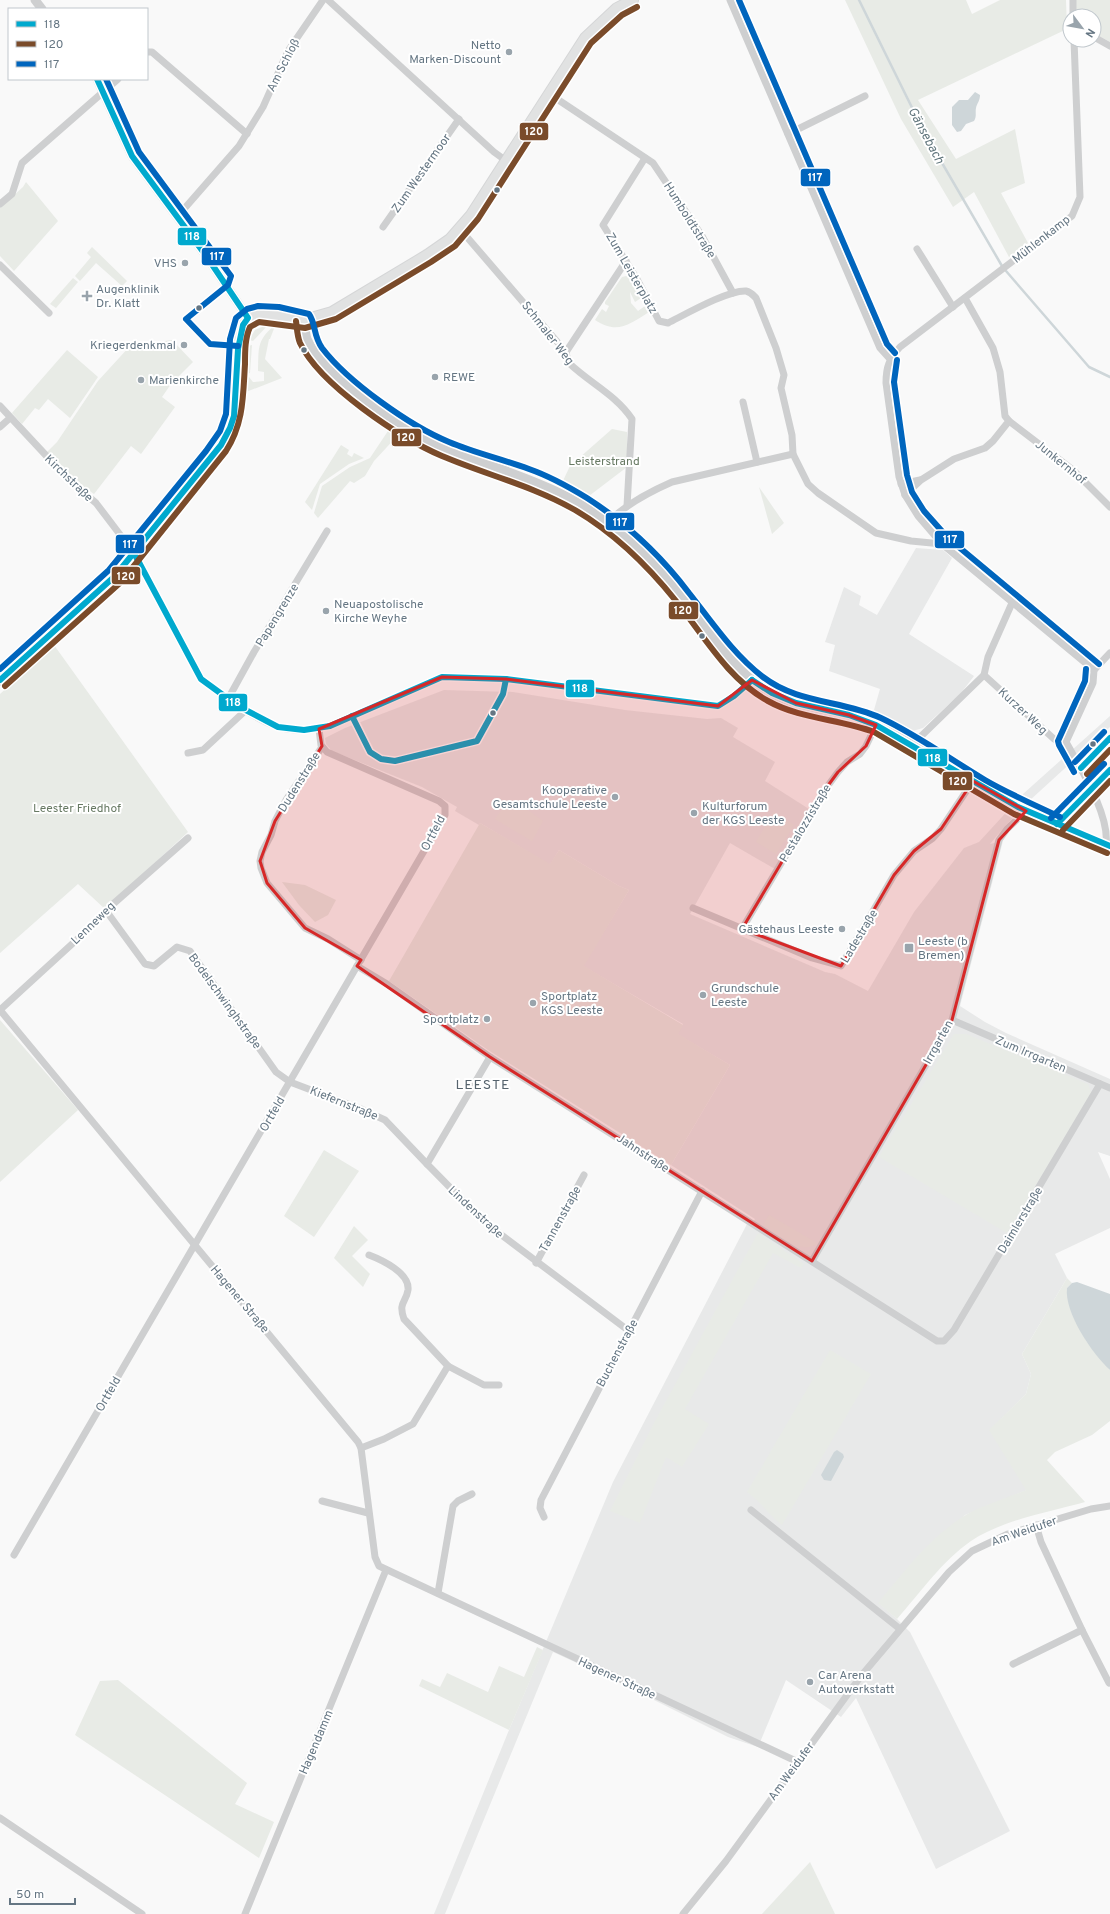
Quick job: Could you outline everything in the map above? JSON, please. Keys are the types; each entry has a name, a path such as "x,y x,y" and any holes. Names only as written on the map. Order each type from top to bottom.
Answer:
{"main road":[{"path":"0,680 115,576 209,462 230,428 235,403 238,340 243,322 248,318 259,314 304,320 332,312 388,280 427,255 460,229 585,38 617,8 633,0"}],"street":[{"path":"35,0 41,8"},
{"name":"Am Schloß","path":"177,217 239,146 262,107 288,50 323,0"},
{"path":"328,0 505,160"},
{"path":"730,0 880,348 890,358 886,370 886,383 901,484 905,495 918,516 942,544 1094,670"},
{"name":"Mühlenkamp","path":"890,358 900,347 1065,223 1072,216 1080,197 1074,48"},
{"path":"148,52 152,52 247,134"},
{"path":"97,80 132,156 248,318"},
{"path":"0,204 12,194 22,163 102,91 117,80"},
{"name":"Humboldtstraße","path":"548,93 653,163 702,236 733,293"},
{"path":"788,134 865,96"},
{"name":"Zum Westermoor","path":"383,227 458,119"},
{"name":"Zum Leisterplatz","path":"645,158 603,225 626,261 659,321 668,323 733,293"},
{"name":"Schmaler Weg","path":"460,229 566,352 569,363 626,409 632,419 627,506"},
{"path":"917,249 953,307"},
{"path":"566,352 626,261"},
{"path":"0,265 49,313"},
{"path":"733,293 747,291 752,293 756,298 776,348 784,375 781,388 792,435 793,454 808,484 818,493 876,533 910,541 942,544"},
{"path":"905,495 920,480 954,459 985,448 993,441 1009,421 1005,416 1000,372 993,348 964,298"},
{"path":"304,320 307,339 314,350 342,381 414,433 444,448 529,478 569,497 649,557 662,571 720,645 752,680 772,694 796,704 849,715 876,725 972,781 1026,810 1108,845 1108,830 1098,801 1066,742 1093,683 1094,670 1110,652"},
{"path":"742,402 757,462"},
{"name":"Kirchstraße","path":"0,406 68,479 96,503 134,553 194,669 201,679 213,690 278,727 292,730 319,729 330,726 442,677 500,678 718,706 734,696 752,680"},
{"path":"0,427 10,418"},
{"name":"Junkernhof","path":"1009,421 1069,466 1110,507"},
{"path":"607,524 627,506 656,488 672,482 793,454"},
{"path":"901,484 920,480"},
{"name":"Papengrenze","path":"228,699 254,652 327,531"},
{"path":"912,745 984,675 988,657 1012,603"},
{"name":"Kurzer Weg","path":"984,675 1054,739 1066,742"},
{"path":"188,753 202,750 246,710"},
{"name":"Pestalozzistraße","path":"742,929 824,791 847,762 860,754 866,746 876,725"},
{"path":"319,729 322,747"},
{"name":"Dudenstraße","path":"322,747 290,794 275,822 271,835 262,852 260,861 261,868 267,883 306,928 328,939 359,963"},
{"name":"Ortfeld","path":"14,1555 445,815 445,806 439,801 332,756 322,747"},
{"name":"Ladestraße","path":"693,908 812,958 841,966 894,875 914,851 933,838 942,829 972,781"},
{"path":"1057,824 1092,788"},
{"name":"Irrgarten","path":"812,1261 952,1020 999,840 1006,829 1026,810"},
{"name":"Lenneweg","path":"0,1010 107,912 112,905 188,838"},
{"name":"Bodelschwinghstraße","path":"107,912 145,964 154,966 177,947 190,951 276,1072 290,1082"},
{"name":"Jahnstraße","path":"359,963 490,1057 930,1337"},
{"name":"Hagener Straße","path":"0,1010 195,1246 311,1383 361,1448 368,1513 375,1557 379,1566 549,1647 798,1762"},
{"name":"Zum Irrgarten","path":"952,1020 1110,1088"},
{"path":"427,1164 490,1057"},
{"name":"Kiefernstraße","path":"290,1082 361,1108 385,1120 427,1164"},
{"name":"Daimlerstraße","path":"930,1337 937,1341 944,1341 951,1335 1100,1084"},
{"name":"Lindenstraße","path":"427,1164 483,1221 629,1331"},
{"name":"Tannenstraße","path":"536,1262 584,1175"},
{"name":"Buchenstraße","path":"544,1517 540,1508 541,1500 702,1191"},
{"path":"369,1255 385,1261 401,1275 407,1283 408,1291 402,1302 401,1311 404,1319 448,1366 484,1385 499,1385"},
{"path":"361,1448 396,1434 413,1424 448,1366"},
{"path":"438,1593 453,1506 458,1501 472,1494"},
{"path":"322,1501 368,1513"},
{"name":"Am Weidufer","path":"682,1914 726,1861 861,1676 900,1628 949,1572 972,1551 1008,1534 1091,1509 1110,1506"},
{"path":"751,1510 900,1628"},
{"path":"1036,1525 1041,1542 1082,1630 1109,1683"},
{"name":"Hagendamm","path":"245,1914 386,1570"},
{"path":"1013,1664 1082,1630"},
{"path":"0,1818 142,1914"}],"highlighted area":[{"path":"442,677 506,679 718,706 752,680 796,703 849,715 876,725 866,746 838,772 824,791 742,929 841,966 894,875 914,851 941,829 973,781 1026,811 999,840 952,1020 812,1261 490,1057 357,966 361,960 305,928 267,883 260,861 275,821 322,746 319,729"}],"shaded area":[{"path":"975,92 980,95 980,99 976,108 975,119 974,121 966,124 961,131 957,132 952,125 952,107 959,100 968,100"},
{"path":"916,548 943,550 952,558 909,634 974,676 961,693 923,728 906,733 872,717 880,689 829,671 835,645 825,642 844,587 861,596 859,605 877,615"},
{"path":"444,690 513,692 625,710 707,719 721,718 738,728 733,737 775,762 765,781 809,809 775,869 730,843 690,914 825,972 835,974 868,991 914,912 964,848 979,842 1023,794 1110,716 1110,727 1028,802 990,844 1003,841 960,1006 1006,1033 1110,1079 1110,1156 1098,1152 1110,1179 1110,1228 1055,1254 1067,1278 1022,1354 1031,1374 1026,1394 990,1430 1027,1490 965,1515 879,1603 910,1632 1010,1831 936,1869 856,1698 841,1717 786,1680 758,1747 728,1737 616,1681 553,1652 445,1914 434,1914 613,1482 747,1224 751,1226 755,1219 671,1165 730,1065 677,1034 683,1024 583,966 629,890 619,886 559,850 550,865 480,823 479,825 455,811 457,807 422,787 332,751 326,744 325,738 345,728"},
{"path":"1077,1282 1110,1294 1110,1370 1095,1354 1081,1332 1070,1309 1067,1298 1067,1288 1072,1283"},
{"path":"837,1450 843,1454 844,1457 831,1481 824,1480 821,1475 834,1452"}],"green space":[{"path":"845,0 966,0 972,14 1000,0 1066,0 1066,8 1062,8 1062,31 918,100 956,159 1015,129 1025,183 1001,193 1028,243 1009,257 974,192 953,207 901,119"},
{"path":"1076,0 1110,0 1110,42 1102,38 1102,8 1076,8"},
{"path":"26,182 58,221 14,271 0,256 0,208 23,187"},
{"path":"92,247 127,281 122,286 96,263 80,281 75,276 91,257 87,253"},
{"path":"626,276 631,278 641,298 635,302 630,292 631,303 638,311 645,306 649,312 629,324 617,327 610,327 595,320 602,309 606,312 609,306 605,304 605,302 622,277"},
{"path":"73,278 78,282 56,308 50,304"},
{"path":"269,324 253,341 249,340 255,330"},
{"path":"274,326 269,339 265,359 282,378 246,392 247,378 249,377 253,382 264,381 264,372 258,371 259,351 261,341 264,336"},
{"path":"172,340 193,362 171,384 162,397 175,407 141,454 131,446 94,494 70,477 46,453 57,442 98,381 130,346"},
{"path":"252,345 250,373 247,374 248,346"},
{"path":"67,350 98,377 70,418 48,399 39,410 35,408 22,424 12,413"},
{"path":"390,428 399,434 374,461 365,476 354,483 350,481 318,518 314,513 322,486 350,467 370,458"},
{"name":"Leisterstrand","path":"612,429 627,432 627,467 585,499 561,485 570,466"},
{"path":"341,445 349,450 347,454 352,457 354,453 364,458 349,464 320,484 312,510 305,502"},
{"path":"759,487 784,523 772,534"},
{"name":"Leester Friedhof","path":"54,645 188,832 105,909 78,884 0,953 0,694"},
{"path":"507,802 519,804 543,821 532,841 495,819"},
{"path":"774,812 794,825 776,854 756,842"},
{"name":"Sportplatz KGS Leeste","path":"480,823 550,864 559,850 619,886 629,890 584,966 683,1025 678,1034 730,1065 671,1165 488,1050 389,981"},
{"path":"282,882 305,885 336,900 328,915 315,922 299,905"},
{"path":"0,1020 78,1110 0,1182"},
{"path":"954,1034 966,1034 1088,1084 1091,1093 1007,1233 879,1157"},
{"path":"324,1150 359,1171 314,1237 284,1216"},
{"path":"769,1215 817,1243 811,1247 797,1246 782,1238 763,1224"},
{"path":"354,1226 368,1240 352,1256 370,1274 363,1287 334,1258"},
{"path":"758,1233 804,1264 801,1268 773,1253 685,1409 709,1424 682,1467 666,1457 640,1523 610,1511 654,1423"},
{"path":"1067,1278 1072,1283 1067,1288 1075,1320 1087,1342 1110,1370 1110,1421 1092,1435 1055,1452 1047,1460 1085,1502 1011,1522 997,1527 971,1541 950,1558 897,1619 878,1603 928,1545 951,1525 971,1512 1026,1490 989,1430 1026,1394 1031,1374 1022,1354"},
{"path":"830,1350 871,1374 782,1525 747,1492"},
{"path":"537,1647 543,1650 509,1730 419,1686 422,1679 440,1687 447,1673 488,1692 499,1666 524,1677"},
{"path":"118,1680 247,1783 235,1804 274,1822 259,1858 75,1735 100,1681"},
{"path":"810,1862 835,1914 762,1914"}],"waterway":[{"name":"Gänsebach","path":"859,0 924,132 1002,266"},
{"name":"Gänsebach","path":"1006,271 1089,367 1110,377"}],"transit line":[{"name":"117","path":"739,0 887,344 895,353"},
{"name":"120","path":"5,686 121,582 226,451 236,430 242,409 246,345 250,327 259,322 305,328 336,319 455,246 478,219 591,43 622,15 637,7"},
{"name":"118","path":"0,680 115,576 221,445 230,428 234,416 238,349 243,325 248,318 207,257 132,156 97,80"},
{"name":"117","path":"106,80 139,152 231,276 228,285 186,319 210,344 238,346"},
{"name":"117","path":"0,669 109,570 206,451 220,431 226,414 230,339 236,318 247,309 258,306 279,307 309,314 319,343 333,361 347,375 381,402 416,425 449,442 551,478 587,498 615,518 655,553 678,579 732,648 763,677 777,686 805,697 866,712 881,718 994,785 1060,817"},
{"name":"120","path":"296,321 300,343 310,359 325,376 343,392 384,423 405,437 442,456 526,487 575,510 617,540 654,575 729,669 754,692 768,701 793,712 848,724 874,732 1014,814 1107,853"},
{"name":"117","path":"897,360 894,382 907,475 912,492 924,511 948,538 1099,664"},
{"name":"118","path":"134,553 201,679 238,706 278,727 304,730 330,726 442,677 506,679 718,706 734,696 752,680"},
{"name":"117","path":"1074,772 1058,741 1085,681 1086,669"},
{"name":"118","path":"352,716 370,752 381,759 395,761 477,741 503,694 506,679"},
{"name":"118","path":"752,680 772,693 796,703 849,715 876,725 1018,807 1110,846"},
{"name":"117","path":"1075,762 1104,732"},
{"name":"118","path":"1081,768 1110,738"},
{"name":"120","path":"1087,774 1110,750"},
{"name":"117","path":"1051,818 1104,764"},
{"name":"118","path":"1057,824 1110,770"},
{"name":"120","path":"1063,830 1110,781"}],"place":[{"name":"Netto Marken-Discount","path":"509,52"},
{"name":"VHS","path":"185,263"},
{"name":"Augenklinik Dr. Klatt","path":"87,296"},
{"name":"Kriegerdenkmal","path":"184,345"},
{"name":"REWE","path":"435,377"},
{"name":"Marienkirche","path":"141,380"},
{"name":"Neuapostolische Kirche Weyhe","path":"326,611"},
{"name":"Kooperative Gesamtschule Leeste","path":"615,797"},
{"name":"Kulturforum der KGS Leeste","path":"694,813"},
{"name":"Gästehaus Leeste","path":"842,929"},
{"name":"Leeste (b Bremen)","path":"909,948"},
{"name":"Grundschule Leeste","path":"703,995"},
{"name":"Sportplatz KGS Leeste","path":"533,1003"},
{"name":"Sportplatz","path":"487,1019"},
{"name":"Car Arena Autowerkstatt","path":"810,1682"}],"district":[{"name":"LEESTE","path":"483,1084"}]}
